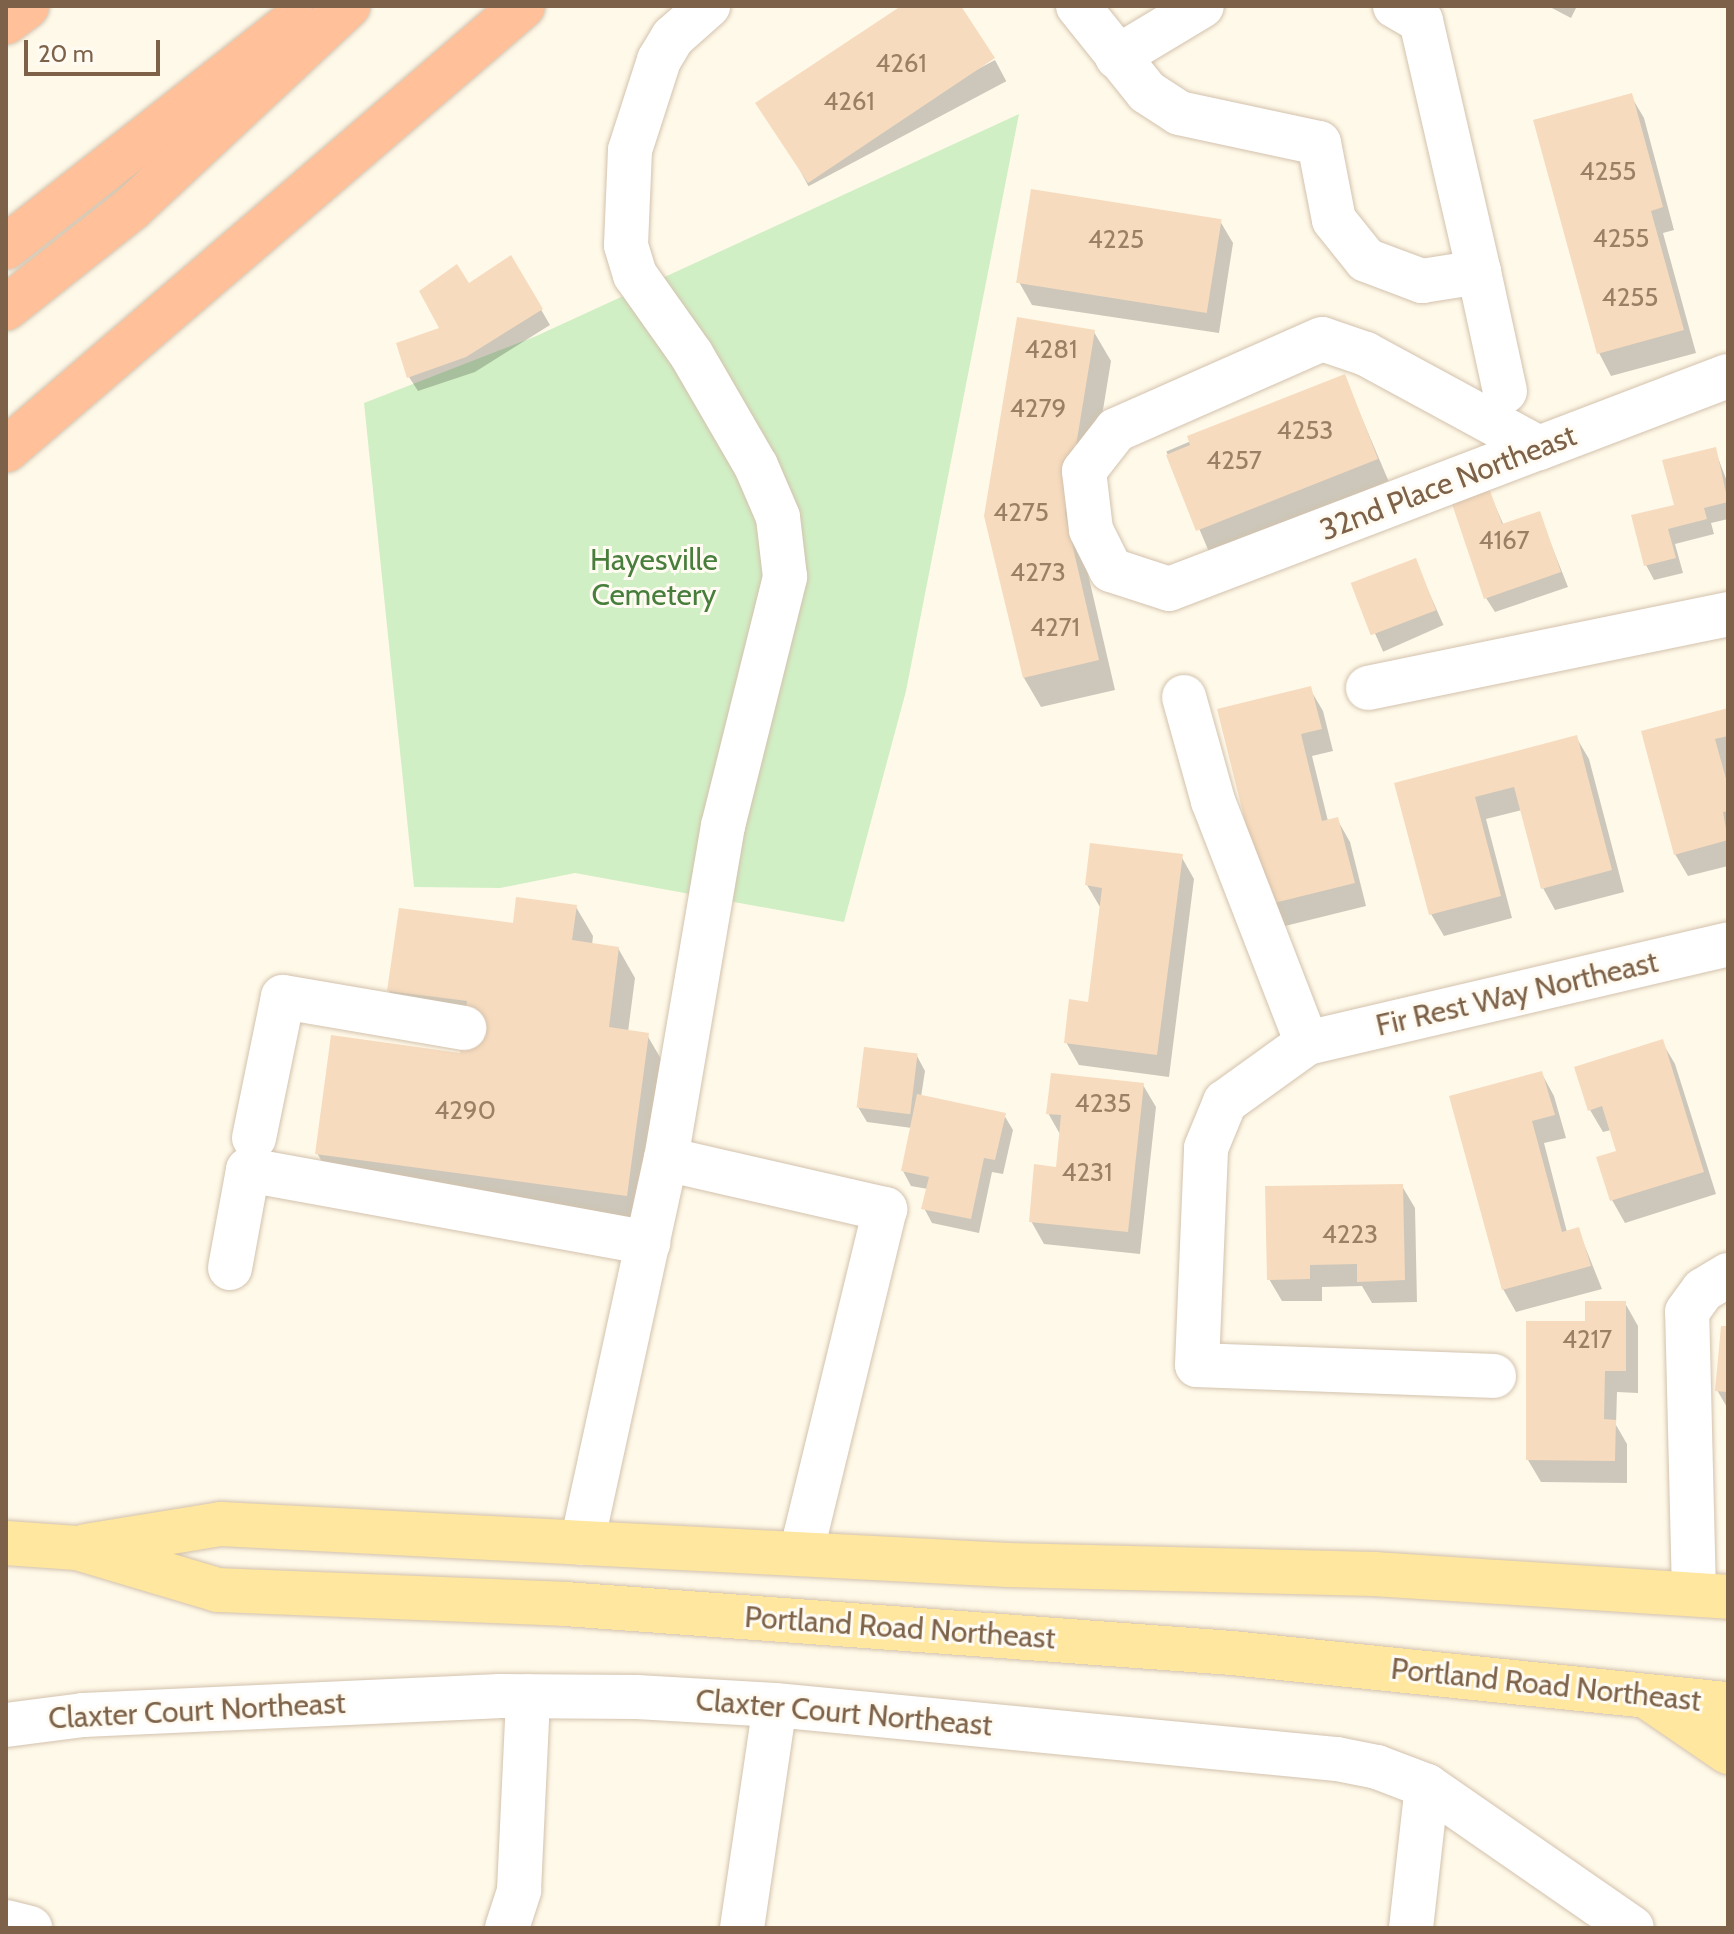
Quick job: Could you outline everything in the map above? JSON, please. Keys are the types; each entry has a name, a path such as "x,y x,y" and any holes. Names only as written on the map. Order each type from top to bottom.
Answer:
{"highway":[{"path":"6,22 27,6"},
{"path":"6,247 313,6"},
{"path":"6,308 132,208 348,6"},
{"path":"6,450 523,6"}],"main road":[{"name":"Portland Road Northeast","path":"77,1548 221,1524 801,1554 1374,1574 1711,1595"},
{"name":"Portland Road Northeast","path":"6,1543 77,1548 218,1590 565,1604 1232,1653 1728,1704"},
{"path":"1644,1695 1728,1752"}],"street":[{"path":"582,1543 666,1159 723,826 785,577 778,517 756,466 691,354 635,275 623,218 630,150 659,60 673,37 708,6"},
{"path":"1078,6 1147,92 1179,113 1319,143 1334,220 1366,260 1422,281 1479,272"},
{"path":"1117,57 1202,6"},
{"path":"1395,6 1421,21 1505,391"},
{"name":"32nd Place Northeast","path":"1539,448 1366,354 1322,339 1116,430 1084,471 1091,530 1111,570 1169,589 1728,376"},
{"path":"1368,688 1728,614"},
{"path":"1184,697 1213,801 1307,1043 1225,1102 1206,1148 1197,1365 1494,1376"},
{"name":"Fir Rest Way Northeast","path":"1307,1043 1728,944"},
{"path":"254,1138 283,997 464,1028"},
{"path":"666,1159 885,1209 801,1554"},
{"path":"230,1268 248,1170 648,1243"},
{"path":"1711,1595 1684,1366 1687,1312 1703,1290 1728,1275"},
{"path":"507,1928 519,1890 528,1696"},
{"name":"Claxter Court Northeast","path":"6,1725 83,1715 528,1696 775,1705 1337,1759 1377,1767 1427,1786 1632,1928"},
{"path":"742,1928 775,1705"},
{"path":"1411,1928 1427,1786"},
{"path":"6,1922 30,1928"}],"green space":[{"name":"Hayesville Cemetery","path":"1019,114 906,691 844,922 575,873 500,888 414,887 364,403 534,337"}],"building":[{"path":"901,6 961,6 995,58 808,183 755,103"},
{"path":"1632,93 1663,207 1651,211 1684,330 1597,354 1533,120"},
{"path":"1031,189 1222,219 1207,313 1016,283"},
{"path":"511,255 543,309 466,357 407,378 396,343 439,328 419,291 457,264 469,283"},
{"path":"1017,317 1095,330 1065,513 1099,660 1023,678 984,516"},
{"path":"1345,374 1378,459 1196,531 1166,455 1190,445 1187,436"},
{"path":"1716,447 1728,502 1704,508 1707,519 1668,529 1676,558 1644,566 1631,515 1674,505 1662,460"},
{"path":"1488,485 1502,524 1540,511 1561,572 1484,599 1450,498"},
{"path":"1416,558 1436,610 1371,635 1351,583"},
{"path":"1311,686 1322,729 1301,734 1322,821 1338,817 1355,883 1266,905 1217,709"},
{"path":"1728,708 1728,736 1715,739 1728,786 1728,811 1723,812 1728,840 1674,855 1641,731"},
{"path":"1577,735 1612,870 1541,889 1514,787 1475,797 1501,896 1429,915 1394,783"},
{"path":"1090,843 1183,854 1157,1055 1064,1043 1069,999 1088,1002 1102,888 1085,885"},
{"path":"516,897 577,905 572,940 619,947 609,1027 649,1033 627,1196 315,1154 331,1035 460,1053 467,1001 387,991 399,908 513,923"},
{"path":"1663,1039 1704,1172 1610,1201 1596,1157 1616,1151 1602,1106 1588,1111 1574,1067"},
{"path":"864,1047 918,1054 910,1114 857,1108"},
{"path":"1542,1071 1555,1115 1532,1121 1562,1232 1579,1227 1591,1266 1502,1290 1449,1096"},
{"path":"1051,1073 1144,1083 1128,1232 1029,1222 1034,1164 1056,1167 1061,1115 1046,1114"},
{"path":"917,1094 1006,1113 995,1160 984,1158 971,1219 921,1209 929,1177 901,1171"},
{"path":"1403,1184 1405,1280 1357,1282 1357,1264 1310,1265 1310,1279 1267,1280 1265,1186"},
{"path":"1585,1301 1626,1301 1626,1371 1605,1371 1604,1419 1616,1420 1615,1461 1526,1460 1526,1321 1585,1321"},
{"path":"1721,1326 1728,1326 1728,1392 1715,1391"}]}
